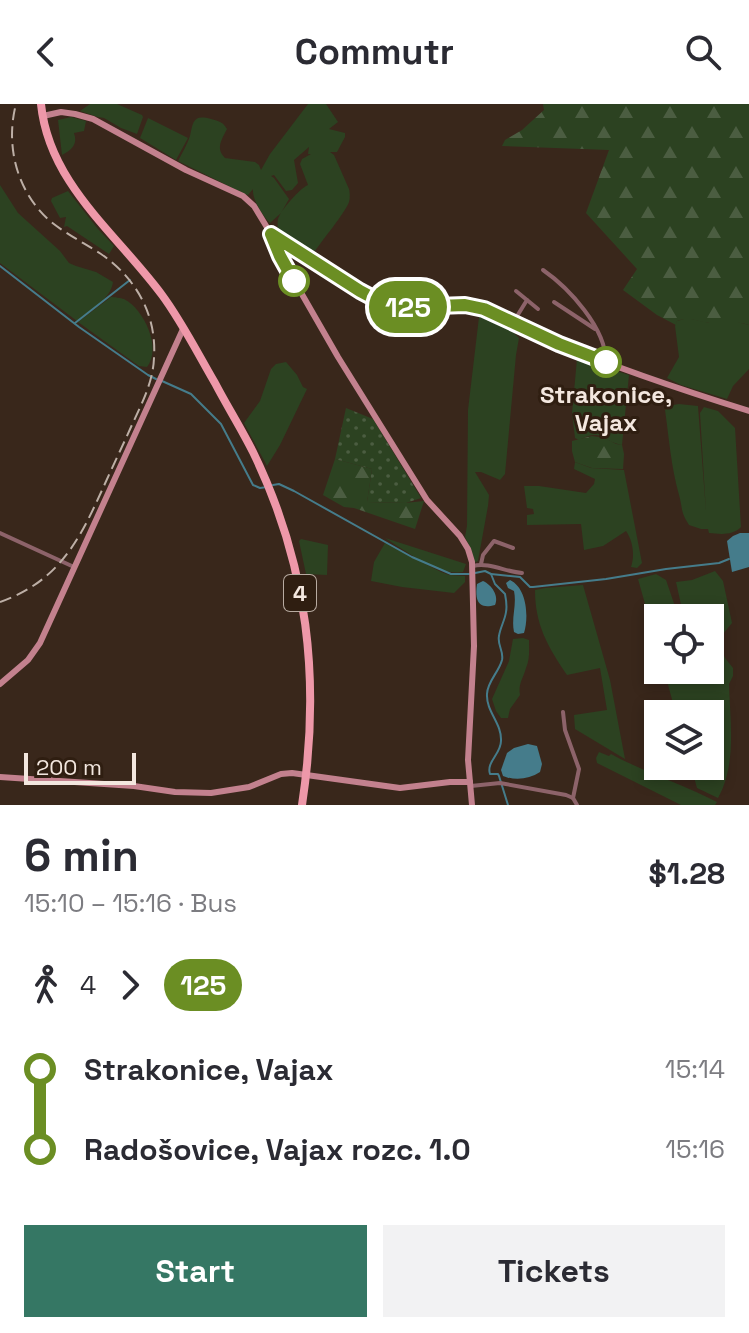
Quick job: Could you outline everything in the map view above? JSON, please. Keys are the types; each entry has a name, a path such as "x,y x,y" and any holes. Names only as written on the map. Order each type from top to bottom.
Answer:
{"main road":[{"name":"4","path":"41,104 55,159 85,203 164,297 252,449 268,486 292,557 308,640 312,700 302,805"}],"street":[{"path":"43,116 61,112 93,119 186,170 243,196 254,206 338,357 427,500 460,536 468,549 472,566 474,646 468,760 472,805"},
{"path":"271,234 377,300 410,307 465,305 484,309 559,344 661,383 749,411"},
{"path":"543,270 572,295 598,330 606,362"},
{"path":"516,291 538,309"},
{"path":"514,321 527,300"},
{"path":"554,302 598,330"},
{"path":"0,684 35,651 183,329"},
{"path":"0,533 75,568"},
{"path":"481,564 483,555 494,541 513,548"},
{"path":"472,566 481,564 522,573"},
{"path":"563,712 565,730 579,769 573,798 577,805"},
{"path":"0,777 211,793 249,787 281,774 400,788 450,782 502,784 573,798"}],"green space":[{"path":"90,104 117,104 142,115 137,134 104,118 80,111"},
{"path":"308,104 326,104 338,122 329,129 345,133 337,152 330,152 334,155 350,196 339,219 315,251 310,252 278,233 280,215 300,190 308,185 300,164 311,154 308,154 309,147 294,160 298,183 292,190 286,191 274,175 271,176 289,199 281,213 270,223 258,207 253,189 248,195 245,194 178,161 195,120 205,118 220,122 227,129 220,148 225,158 255,162 261,170"},
{"path":"543,104 749,104 749,325 686,319 677,321 676,325 623,290 637,269 586,213 609,150 502,146 505,140 522,130 544,110"},
{"path":"71,117 86,121 84,131 74,133 73,146 62,155 58,120"},
{"path":"148,118 188,138 176,160 140,138"},
{"path":"0,185 18,213 69,263 96,272 113,282 104,299 77,321 0,263"},
{"path":"68,191 114,246 109,254 67,226 64,227 66,217 60,218 51,201"},
{"path":"111,297 124,299 144,320 153,350 147,367 139,366 78,322"},
{"path":"483,316 519,338 505,474 500,480 475,472 489,495 478,561 474,563 465,537 468,410 479,317"},
{"path":"687,318 749,325 749,369 733,386 727,399 667,378 679,357 675,326 677,321"},
{"path":"577,359 629,375 622,445 598,435 579,440 575,438 572,413"},
{"path":"286,362 307,389 267,466 244,423 260,401 271,369 276,364"},
{"path":"668,406 698,406 706,512 700,413 704,407 718,411 735,428 741,527 734,532 709,533 708,529 689,525 684,516 674,474 665,410"},
{"path":"346,408 373,419 421,498 406,503 367,502 372,469 335,459"},
{"path":"592,436 622,445 623,469 592,468 575,462 572,441"},
{"path":"335,459 372,469 367,502 424,501 415,529 344,507 323,495"},
{"path":"575,462 591,468 624,470 642,563 637,568 631,567 633,548 626,531 603,546 584,550 581,524 527,525 527,515 534,514 533,509 527,508 524,486 586,493 594,484 595,479 574,469"},
{"path":"385,538 466,564 463,572 433,566"},
{"path":"301,539 328,545 327,575 306,574"},
{"path":"385,543 441,572 465,576 465,582 454,593 371,581 374,562"},
{"path":"715,571 723,581 732,623 724,633 724,604 681,604 676,582 692,580"},
{"path":"656,574 666,580 674,604 645,604 638,579"},
{"path":"583,585 610,680 625,759 575,729 574,715 607,710 600,668 567,675 549,645 537,614 535,590"},
{"path":"513,639 529,640 529,654 520,695 508,718 501,718 492,699 509,661"},
{"path":"724,655 733,668 729,684 730,757 724,785 718,798 697,788 695,780 724,780 724,700 672,700 668,684 724,684"},
{"path":"599,752 611,754 644,770 644,780 668,780 717,802 715,805 681,805 597,763"}],"water":[{"path":"740,533 749,533 749,567 732,572 727,541"},
{"path":"510,580 523,596 524,633 514,632 514,591 506,583"},
{"path":"483,581 494,591 495,605 484,606 478,602 477,584"},
{"path":"528,744 537,746 542,764 540,772 522,778 503,776 501,770 507,753"}],"waterway":[{"path":"0,266 79,327 156,379"},
{"path":"75,323 130,280"},
{"path":"162,381 191,394 221,424 253,485 267,487"},
{"path":"273,485 279,484 294,491 412,557 451,574 469,574"},
{"path":"491,574 520,577 533,587 719,563 729,559"},
{"path":"475,573 485,571 491,574 506,598 499,639 502,660 489,685 487,700 501,735 499,750 489,770 490,774 498,774 508,805"}],"railway":[{"path":"0,602 38,583 65,557 75,542 142,402 154,358 152,327 134,286 101,254 50,221 29,196 13,152 16,104"}],"bus line":[{"name":"125","path":"294,281 271,234 377,300 410,307 465,305 484,309 606,362"}],"place":[{"name":"Strakonice, Vajax","path":"606,362"}]}
